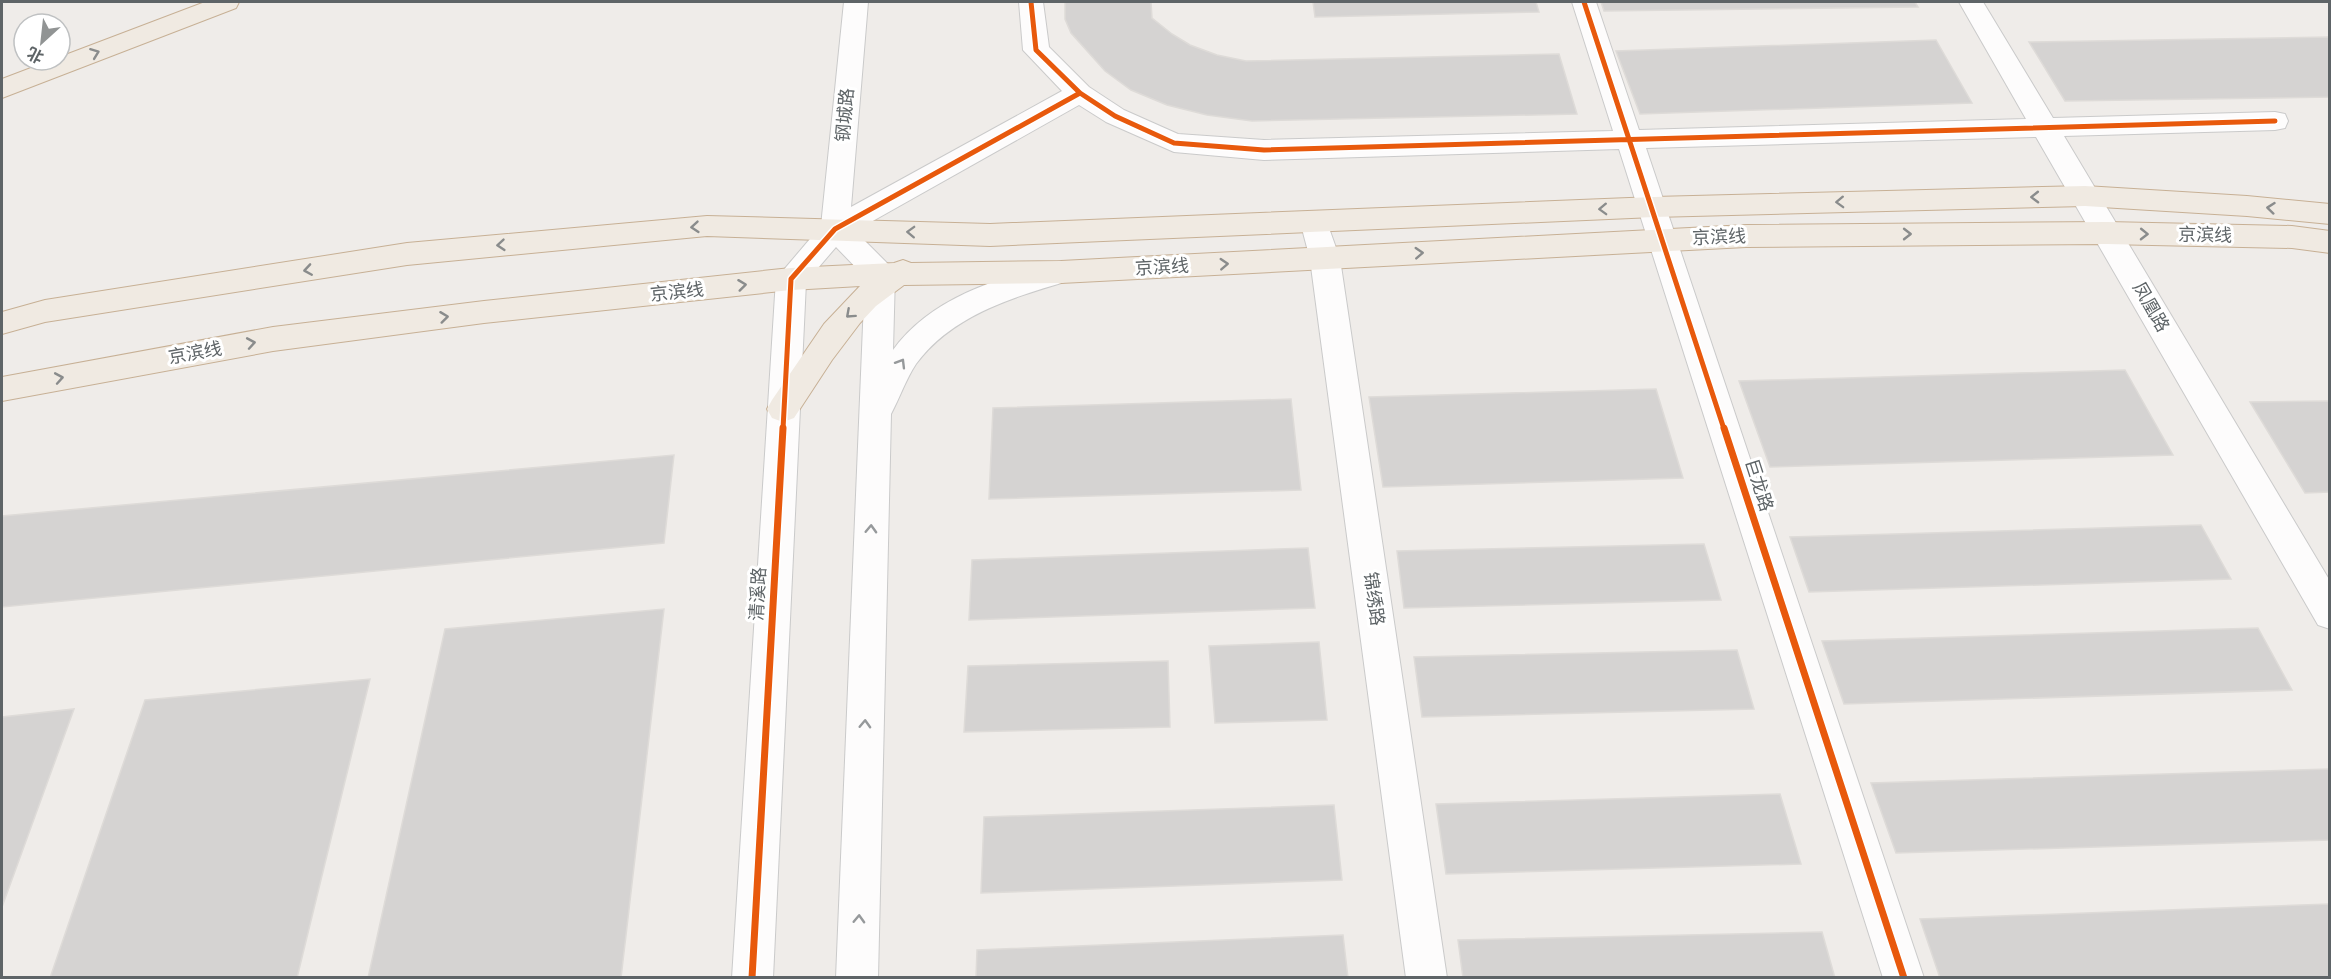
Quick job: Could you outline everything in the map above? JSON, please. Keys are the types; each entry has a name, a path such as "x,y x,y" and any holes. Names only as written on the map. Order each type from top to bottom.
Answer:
{"highway":[{"path":"2,89 227,2"},
{"name":"京滨线","path":"2,323 45,311 407,254 707,226 990,235 1654,207 2085,196 2247,206 2330,214"},
{"name":"京滨线","path":"2,389 273,339 484,312 791,279 1061,273 1746,236 2107,233 2292,237 2330,242"},
{"path":"783,410 838,325 885,278 938,253 990,235"}],"street":[{"name":"钢城路","path":"835,229 856,2"},
{"path":"1031,2 1036,50 1080,93 1115,116 1174,143 1264,150 2275,121"},
{"name":"巨龙路","path":"1584,2 1654,207 1904,978"},
{"name":"凤凰路","path":"1971,2 2330,614"},
{"path":"791,279 835,229 1080,93"},
{"name":"锦绣路","path":"1314,221 1325,259 1427,978"},
{"path":"835,229 885,278 875,415 857,978"},
{"path":"875,415 909,350 938,324 957,310 984,296 1061,273"},
{"name":"清溪路","path":"752,978 791,279"}],"building":[{"path":"1065,2 1151,2 1152,18 1172,34 1190,45 1217,55 1246,61 1559,54 1577,114 1252,121 1207,115 1167,105 1131,90 1105,71 1071,33 1065,19"},
{"path":"1313,2 1536,2 1539,12 1315,17"},
{"path":"1601,2 1915,2 1918,7 1604,11"},
{"path":"2330,37 2330,97 2065,101 2029,42"},
{"path":"1936,40 1972,103 1640,114 1616,51"},
{"path":"2125,370 2173,455 1770,467 1739,381"},
{"path":"1656,389 1683,478 1383,487 1369,397"},
{"path":"1291,399 1301,490 989,499 993,408"},
{"path":"2330,401 2330,492 2305,493 2250,402"},
{"path":"674,455 664,543 2,607 2,516"},
{"path":"2201,525 2231,579 1809,592 1790,537"},
{"path":"1704,544 1721,600 1404,608 1397,551"},
{"path":"1308,548 1315,608 969,620 972,560"},
{"path":"664,609 621,978 368,978 445,629"},
{"path":"2258,628 2292,690 1844,704 1822,641"},
{"path":"1319,642 1327,720 1215,723 1209,646"},
{"path":"1737,650 1754,709 1422,717 1414,657"},
{"path":"1168,661 1170,727 964,732 968,666"},
{"path":"370,679 297,978 50,978 145,700"},
{"path":"74,709 2,907 2,717"},
{"path":"2330,769 2330,840 1896,853 1871,783"},
{"path":"1780,794 1801,864 1446,874 1436,804"},
{"path":"1334,805 1342,880 981,893 984,817"},
{"path":"2330,904 2330,978 1940,978 1920,919"},
{"path":"1822,932 1835,978 1463,978 1458,940"},
{"path":"1343,935 1348,978 976,978 977,950"}],"cycle path":[{"path":"1031,2 1036,50 1080,93 1115,116 1174,143 1264,150 2275,121"},
{"path":"1584,2 1904,978"},
{"path":"752,978 791,279 835,229 1080,93"}]}
